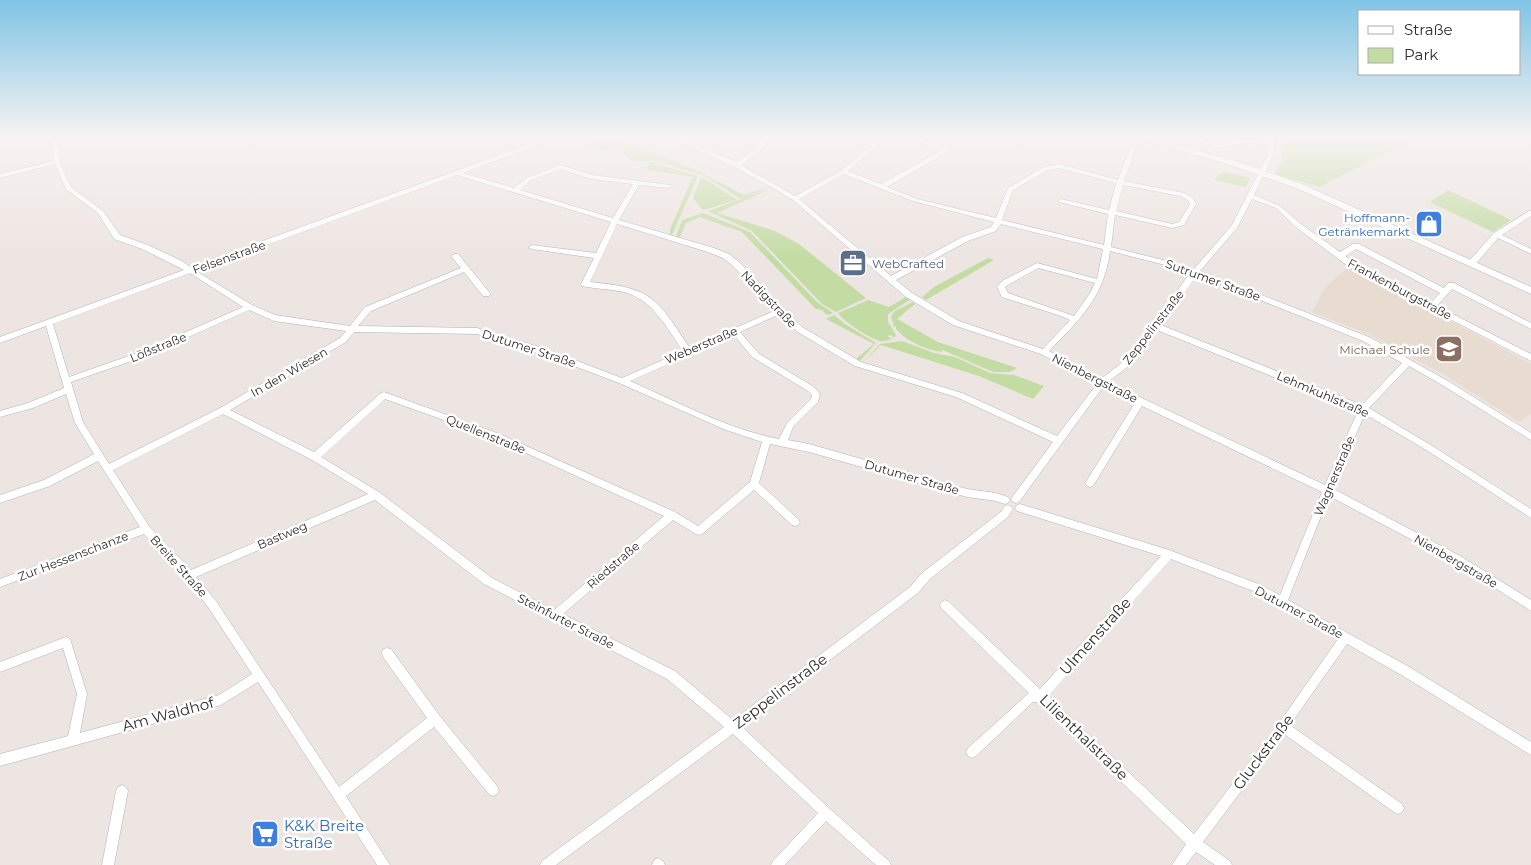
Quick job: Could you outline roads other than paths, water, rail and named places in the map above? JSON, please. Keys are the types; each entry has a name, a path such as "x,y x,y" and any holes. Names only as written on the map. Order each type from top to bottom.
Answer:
{"street":[{"name":"Dutumer Straße","path":"64,177 68,188 101,212 117,238 145,246 177,262 249,307 274,318 354,328 477,331 543,351 622,381 729,428 767,440 809,448 972,494 997,496 1006,505 1010,498 1018,503 1169,554 1257,588 1407,672 1531,749"},
{"name":"Felsenstraße","path":"0,340 446,177"},
{"name":"Nadigstraße","path":"475,177 726,256 799,329 858,364 959,395 1059,441"},
{"path":"515,191 533,177"},
{"path":"600,177 669,186"},
{"name":"Nienbergstraße","path":"760,177 795,199 909,295 956,323 1044,352 1140,402 1327,490 1459,560 1531,606"},
{"path":"795,199 833,177"},
{"name":"Sutrumer Straße","path":"857,177 916,200 1196,272 1366,339 1446,383 1531,437"},
{"path":"881,187 898,177"},
{"path":"891,279 965,239 986,234 994,229 1010,189 1030,177"},
{"path":"1061,201 1172,226 1179,226 1193,204 1191,199 1182,194 1102,177"},
{"path":"1044,352 1074,319 1093,294 1099,282 1108,248 1112,214 1121,177"},
{"name":"Zeppelinstraße","path":"1018,503 1059,441 1102,383 1126,363 1234,226 1260,177"},
{"path":"1274,177 1316,193 1531,291"},
{"path":"637,183 614,222 585,284 624,290 643,297 654,305 688,351"},
{"name":"Frankenburgstraße","path":"1251,196 1278,207 1299,226 1351,264 1531,358"},
{"path":"1472,263 1497,235 1531,213"},
{"path":"1497,235 1531,252"},
{"path":"1339,256 1356,246 1445,292"},
{"path":"532,247 598,256"},
{"path":"455,256 486,294"},
{"path":"1074,319 1005,295 1001,287 1038,265 1099,282"},
{"name":"In den Wiesen","path":"107,469 223,410 343,340 368,309 464,269"},
{"path":"1432,306 1452,285 1531,326"},
{"name":"Lößstraße","path":"0,414 30,406 67,386 249,307"},
{"name":"Weberstraße","path":"622,381 781,311"},
{"name":"Breite Straße","path":"48,324 79,423 107,469 146,529 189,575 212,604 384,865"},
{"name":"Lehmkuhlstraße","path":"1156,326 1363,409 1440,454 1531,514"},
{"path":"735,331 754,354 816,394 816,400 790,425 782,443"},
{"name":"Wagnerstraße","path":"1282,602 1327,490 1363,409 1408,362"},
{"name":"Quellenstraße","path":"315,458 384,395 494,435 672,515"},
{"path":"1090,483 1140,402"},
{"name":"Steinfurter Straße","path":"223,410 315,458 376,495 488,581 670,675 733,727 885,865"},
{"path":"672,515 699,531 754,484 767,440"},
{"path":"0,500 47,483 99,456"},
{"path":"754,484 795,522"},
{"name":"Bastweg","path":"189,575 376,495"},
{"name":"Zeppelinstraße","path":"546,865 914,590 926,576 1005,514 1006,505"},
{"name":"Riedstraße","path":"555,615 672,515"},
{"name":"Zur Hessenschanze","path":"0,583 146,529"},
{"name":"Ulmenstraße","path":"972,752 1032,697 1041,696 1169,554"},
{"name":"Lilienthalstraße","path":"945,605 1194,844 1226,865"},
{"name":"Gluckstraße","path":"1178,865 1346,637"},
{"path":"0,667 66,642 82,694 72,740"},
{"path":"387,653 435,719 493,790"},
{"name":"Am Waldhof","path":"0,760 221,700 258,676"},
{"path":"338,795 435,719"},
{"path":"1282,726 1398,808"},
{"path":"108,865 122,791"},
{"path":"777,865 826,813"}],"place":[{"name":"Hoffmann- Getränkemarkt","path":"1429,224"},
{"name":"WebCrafted","path":"853,263"},
{"name":"Michael Schule","path":"1449,349"},
{"name":"K&K Breite Straße","path":"265,834"}]}
